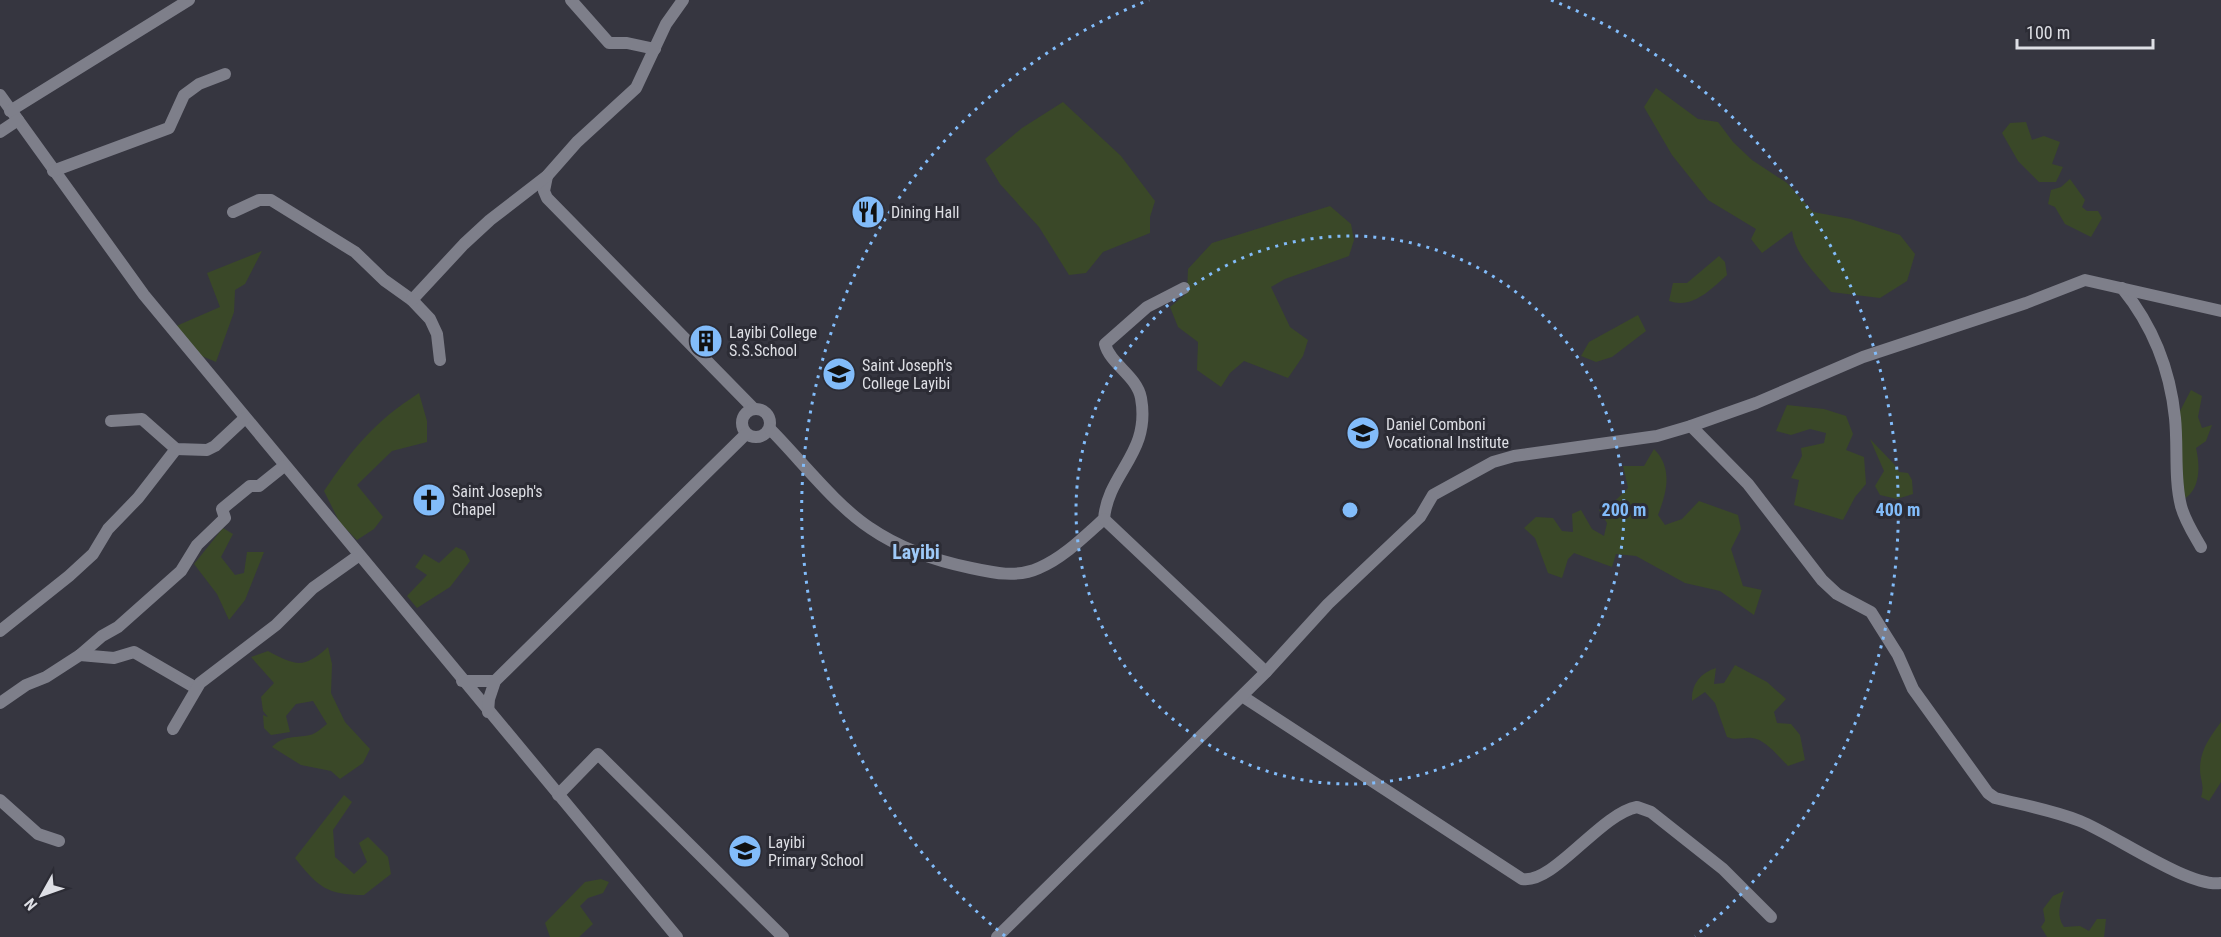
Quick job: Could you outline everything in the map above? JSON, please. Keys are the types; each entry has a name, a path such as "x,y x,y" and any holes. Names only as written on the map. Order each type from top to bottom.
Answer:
{"street":[{"path":"0,132 14,115 189,0"},
{"path":"571,0 606,42 655,49"},
{"path":"412,300 490,220 547,176 588,132 636,88 666,24 683,0"},
{"path":"53,171 169,128 184,95 199,84 225,74"},
{"path":"0,95 144,295 358,556 677,937"},
{"path":"547,176 544,191 547,198 754,409 766,414 770,429 869,528 905,547 946,562 1001,574 1028,572 1054,560 1104,519 1106,503 1129,463 1142,429 1139,391 1106,344 1147,307 1184,288"},
{"path":"233,212 259,200 271,200 355,252 392,286 412,300 430,319 437,334 440,360"},
{"path":"997,937 1266,672 1328,604 1420,517 1433,495 1504,458 1657,436 1691,426 1756,403 1863,357 2026,303 2066,285 2085,280 2221,310"},
{"path":"2122,288 2139,307 2155,338 2167,379 2175,419 2181,505 2201,547"},
{"path":"754,409 744,416 742,422 746,434 755,438 764,436 770,429"},
{"path":"111,421 142,420 176,448 211,449 245,418"},
{"path":"1691,426 1749,484 1822,580 1837,594 1871,612 1898,655 1913,689 1988,794 1995,798 2062,814 2091,825 2178,873 2195,881 2218,887"},
{"path":"488,712 489,699 495,681 746,434"},
{"path":"0,631 93,554 108,529 138,498 176,448"},
{"path":"0,703 26,685 46,676 80,655 102,636 118,627 181,571 197,546 225,518 222,509 250,486 260,486 284,466"},
{"path":"1104,519 1266,672"},
{"path":"173,729 196,688 276,625 314,588 358,556"},
{"path":"80,655 114,658 134,652 196,688"},
{"path":"462,681 495,681"},
{"path":"1242,696 1522,879 1538,878 1601,828 1623,813 1637,807 1650,812 1723,869 1771,917"},
{"path":"558,795 598,754 783,937"},
{"path":"0,800 38,834 59,841"}],"green space":[{"path":"1656,88 1698,119 1718,122 1733,142 1752,160 1787,183 1813,212 1851,219 1900,235 1915,254 1907,281 1880,298 1831,292 1802,256 1792,231 1762,253 1751,239 1756,229 1708,200 1672,155 1644,107"},
{"path":"1063,102 1121,156 1155,201 1150,217 1150,233 1103,252 1086,273 1069,275 1039,227 1000,184 985,159 1022,128"},
{"path":"2026,122 2032,140 2044,136 2060,142 2052,164 2063,167 2056,182 2039,182 2018,161 2002,133 2010,123"},
{"path":"2070,179 2085,200 2082,207 2087,211 2098,211 2102,218 2091,237 2065,224 2055,207 2048,204 2051,190 2061,187"},
{"path":"1330,206 1351,224 1354,240 1349,256 1285,279 1271,287 1290,327 1308,340 1303,356 1288,378 1244,361 1230,373 1221,387 1197,370 1198,342 1178,327 1170,307 1187,293 1188,269 1212,243"},
{"path":"262,251 245,284 235,290 234,312 216,362 197,354 174,327 220,307 207,273"},
{"path":"1719,256 1725,262 1727,275 1721,281 1701,297 1678,303 1669,301 1673,283 1687,283"},
{"path":"1638,315 1646,331 1612,357 1596,362 1581,356 1589,342"},
{"path":"2191,390 2202,396 2198,417 2202,428 2212,425 2206,441 2196,448 2198,476 2194,489 2184,499 2179,455 2180,411"},
{"path":"419,393 427,421 427,442 392,451 357,485 383,517 374,529 357,540 340,523 324,491 366,436 389,414"},
{"path":"1787,405 1824,409 1846,416 1853,434 1846,450 1864,457 1866,484 1855,497 1843,520 1794,505 1799,480 1791,478 1802,456 1801,448 1824,443 1826,433 1810,429 1791,435 1776,431"},
{"path":"1870,439 1899,472 1908,473 1912,480 1913,494 1897,499 1880,495 1875,486 1884,471"},
{"path":"1654,449 1660,456 1666,472 1666,489 1658,515 1665,525 1682,519 1699,501 1738,515 1741,529 1731,549 1743,586 1762,590 1754,615 1720,591 1685,583 1636,556 1616,554 1612,567 1574,553 1568,559 1562,578 1548,573 1535,538 1524,528 1536,517 1553,518 1562,531 1573,532 1572,514 1581,510 1592,529 1604,536 1607,523 1599,510 1617,499 1628,488 1623,466 1644,466"},
{"path":"223,528 233,534 221,557 235,575 244,573 247,552 264,552 245,600 229,620 217,594 194,564"},
{"path":"456,547 465,551 470,561 450,587 417,608 407,596 427,575 415,567 424,554 439,563"},
{"path":"328,647 332,664 331,693 345,722 370,749 363,763 340,779 331,771 301,765 272,747 285,739 312,734 327,724 313,701 296,704 286,716 290,732 271,735 264,728 263,715 268,717 263,711 261,697 274,683 251,657 268,651 286,660 300,663 312,659"},
{"path":"1735,665 1767,682 1786,699 1774,712 1777,723 1791,724 1800,735 1805,760 1788,766 1772,749 1757,739 1727,737 1715,703 1705,692 1692,701 1693,690 1701,676 1716,668 1714,684 1724,683"},
{"path":"2221,722 2221,782 2209,801 2201,797 2203,790 2200,762 2206,744"},
{"path":"344,795 352,802 333,830 335,857 354,874 367,862 359,843 368,837 388,857 391,874 364,895 341,893 324,887 310,876 295,858"},
{"path":"601,879 609,882 603,893 588,898 580,906 593,924 579,937 550,937 545,923 585,882"},
{"path":"2064,891 2059,914 2064,927 2080,926 2089,931 2097,919 2106,919 2104,937 2047,937 2041,927 2045,921 2043,909 2053,896"}],"place":[{"name":"Dining Hall","path":"868,212"},
{"name":"Layibi College S.S.School","path":"706,341"},
{"name":"Saint Joseph's College Layibi","path":"839,374"},
{"name":"Daniel Comboni Vocational Institute","path":"1363,433"},
{"name":"Saint Joseph's Chapel","path":"429,500"},
{"name":"Layibi Primary School","path":"745,851"}],"district":[{"name":"Layibi","path":"916,552"}]}
